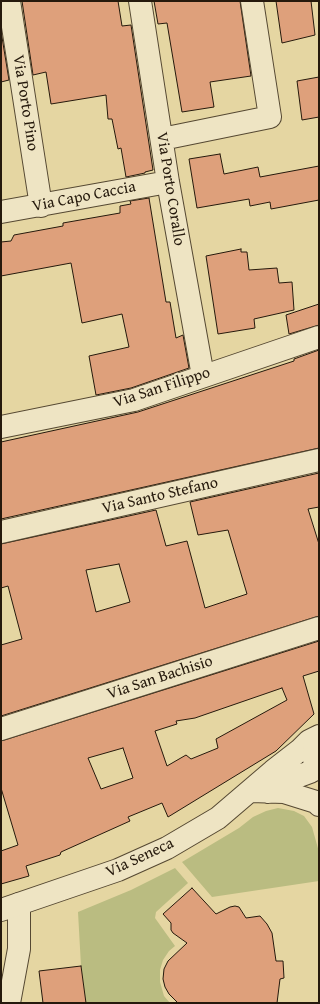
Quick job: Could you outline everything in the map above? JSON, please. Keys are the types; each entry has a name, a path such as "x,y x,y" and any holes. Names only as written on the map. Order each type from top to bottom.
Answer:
{"street":[{"name":"Via Porto Pino","path":"9,1 41,206"},
{"name":"Via Porto Corallo","path":"140,1 168,182 203,376"},
{"path":"162,139 270,117 252,1"},
{"name":"Via Capo Caccia","path":"1,212 168,182"},
{"name":"Via San Filippo","path":"1,427 134,400 319,337"},
{"name":"Via Santo Stefano","path":"1,532 319,460"},
{"name":"Via San Bachisio","path":"1,729 319,628"},
{"path":"319,737 315,744 314,753 314,760 319,767"},
{"name":"Via Seneca","path":"259,792 273,771 309,741 319,737"},
{"name":"Via Seneca","path":"10,907 118,870 167,848 259,792 319,767"},
{"path":"259,792 284,792 316,802 319,805"},
{"path":"9,1003 19,949 10,907"}],"green space":[{"path":"278,808 294,811 304,816 312,827 319,852 319,881 212,897 182,862 239,828 253,817 266,811"},
{"path":"175,868 188,883 156,912 155,918 175,946 169,951 163,960 160,970 160,982 164,996 170,1003 86,1003 81,966 78,912 131,890"}],"building":[{"path":"22,1 118,1 122,26 131,25 153,170 126,177 121,148 118,149 112,119 108,119 106,95 51,104 46,72 33,75"},
{"path":"154,1 240,1 251,76 210,82 214,107 182,112 167,23 158,24"},
{"path":"276,1 311,1 315,35 282,43"},
{"path":"1,31 9,80 1,82"},
{"path":"319,77 319,117 302,120 297,81"},
{"path":"220,154 224,174 258,167 260,177 319,166 319,200 271,209 270,202 250,206 249,199 197,208 189,159"},
{"path":"149,198 166,302 170,302 176,338 183,335 189,368 131,388 96,395 89,356 129,347 122,314 82,323 71,263 1,276 1,242 11,241 14,235 63,226 63,223 120,213 120,206 131,204 130,201"},
{"path":"241,249 241,252 247,252 249,270 277,268 279,283 292,282 294,310 254,319 255,328 218,334 206,256"},
{"path":"319,304 319,325 289,334 286,315"},
{"path":"319,350 319,448 1,519 1,442 138,412 294,361 294,359"},
{"path":"319,473 319,507 308,509 319,544 319,616 1,716 1,645 22,639 8,586 1,588 1,544 156,510 166,546 187,541 205,608 247,594 228,530 198,535 190,502","holes":["119,564 130,602 96,612 86,570"]},
{"path":"319,641 319,671 303,676 314,714 276,751 168,817 162,803 128,817 130,821 61,852 60,855 26,866 29,876 1,884 1,851 18,845 1,788 1,741","holes":["282,688 287,700 216,739 218,748 191,759 186,755 167,766 155,731 177,724 176,721 195,718","123,748 133,778 101,789 88,758"]},
{"path":"192,888 216,914 235,906 239,907 246,918 260,916 267,924 272,933 276,961 283,961 284,978 280,979 277,1003 178,1003 169,994 163,979 164,969 168,961 187,943 173,933 171,930 171,923 163,914"},
{"path":"81,966 86,1003 43,1003 39,971"}]}
